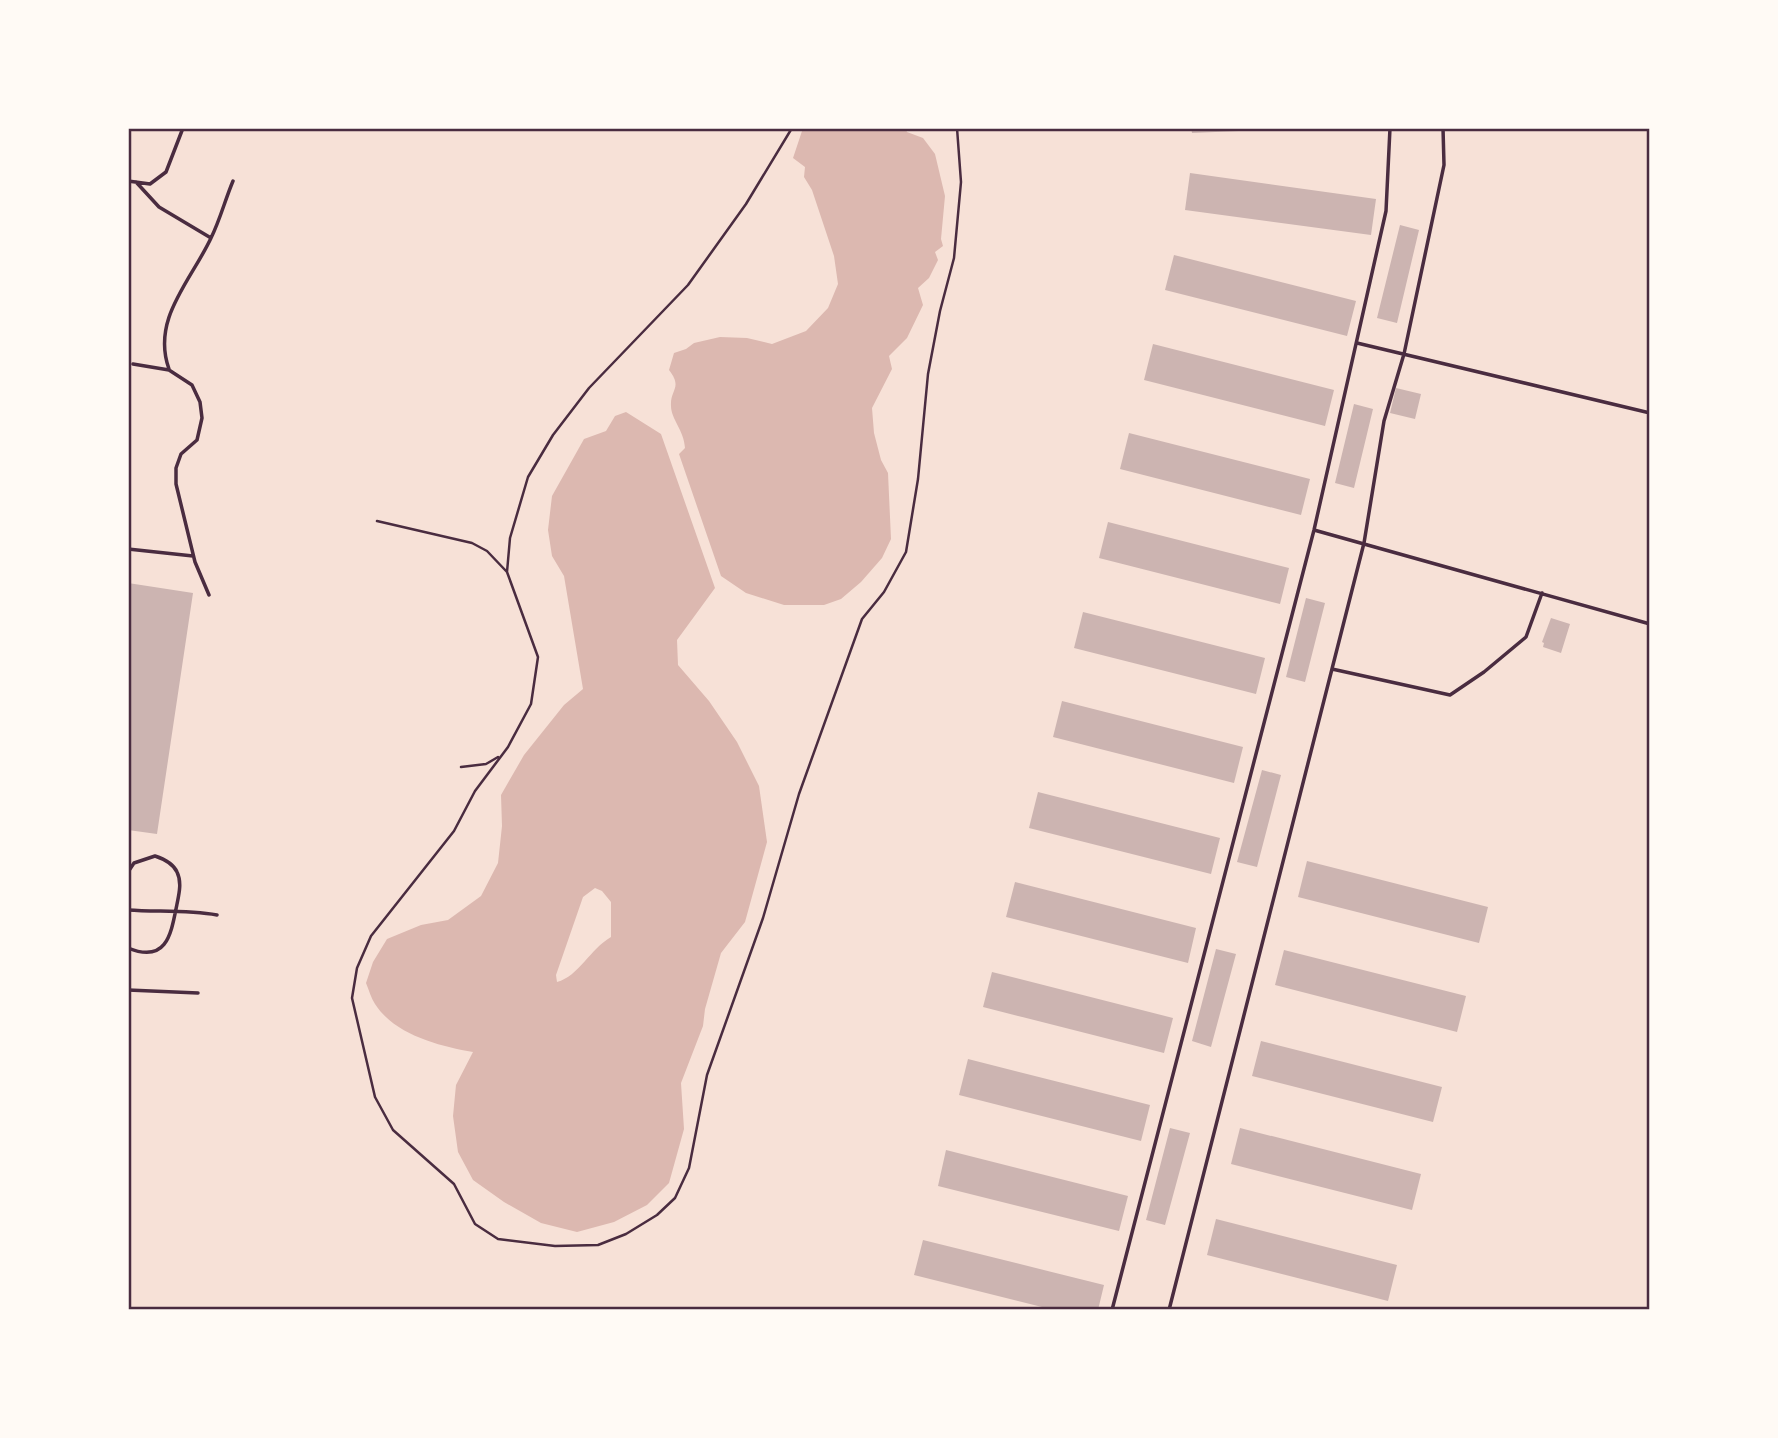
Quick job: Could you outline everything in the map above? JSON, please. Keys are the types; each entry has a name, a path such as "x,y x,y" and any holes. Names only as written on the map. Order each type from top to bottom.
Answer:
{"lane":[{"path":"128,181 150,184 166,172 183,128"},
{"path":"1112,1310 1314,530 1386,211 1390,128"},
{"path":"1169,1310 1364,543 1384,421 1404,354 1444,165 1443,128"},
{"path":"169,370 162,344 165,325 211,237 233,181"},
{"path":"135,182 159,207 211,237"},
{"path":"1357,344 1650,413"},
{"path":"132,364 169,370 192,385 200,402 202,418 197,440 181,454 176,468 176,484 194,556 209,595"},
{"path":"1314,530 1650,624"},
{"path":"128,549 194,556"},
{"path":"1332,669 1450,695 1484,672 1526,637 1542,593"},
{"path":"128,872 134,863 155,856 172,864 178,873 180,885 170,937 163,947 153,952 128,948"},
{"path":"128,910 175,913 190,911 217,915"},
{"path":"128,990 198,993"}],"path":[{"path":"507,572 510,538 528,477 553,435 614,360 688,285 746,204 792,128"},
{"path":"376,521 472,543 487,551 507,572 538,657 531,704 501,756 475,791 454,831 371,936 357,968 352,998 375,1097 393,1130 454,1184 475,1224 498,1239 534,1245 598,1245 626,1234 657,1215 675,1198 689,1168 707,1075 763,918 799,794 862,620 884,592 906,552 918,479 928,374 954,258 961,182 957,128"},
{"path":"461,766 486,764 501,756"}],"shaded area":[{"path":"803,128 905,128 907,132 923,138 935,154 945,196 941,239 943,246 935,252 938,260 929,278 918,288 923,305 907,338 889,356 892,369 872,408 874,433 881,460 888,473 891,539 882,558 861,582 841,599 824,605 784,605 746,593 721,576 679,454 685,448 672,411 671,400 676,385 669,370 674,353 694,343 720,337 747,338 772,344 806,331 828,308 838,284 834,256 812,190 804,177 805,167 793,158"},
{"path":"626,412 661,434 715,588 677,640 678,665 709,701 737,742 759,786 767,842 745,922 721,953 705,1009 703,1026 681,1083 684,1129 669,1183 647,1205 614,1222 577,1232 541,1223 473,1180 458,1152 453,1116 456,1085 473,1052 432,1042 394,1024 375,1004 366,983 373,962 387,939 421,925 448,920 481,896 498,863 502,826 501,795 524,755 564,705 583,689 564,576 552,556 548,530 552,496 584,439 606,431 615,416","holes":["595,888 602,891 611,902 611,937 572,974 557,982 556,975 583,897"]}],"building":[{"path":"1191,128 1262,128 1262,130 1192,133"},
{"path":"1190,173 1376,199 1371,235 1185,210"},
{"path":"1400,225 1419,230 1397,323 1377,318"},
{"path":"1174,255 1356,301 1347,336 1165,290"},
{"path":"1153,344 1334,390 1325,426 1144,380"},
{"path":"1396,388 1421,394 1415,419 1390,413"},
{"path":"1354,404 1373,409 1354,488 1335,483"},
{"path":"1129,433 1310,479 1301,515 1120,469"},
{"path":"1108,522 1289,568 1280,604 1099,558"},
{"path":"128,583 193,593 157,834 128,830"},
{"path":"1306,598 1325,603 1305,682 1286,677"},
{"path":"1083,612 1265,658 1256,694 1074,648"},
{"path":"1551,618 1570,624 1561,653 1543,647 1542,642"},
{"path":"1062,701 1243,747 1234,783 1053,737"},
{"path":"1262,770 1281,775 1257,867 1237,862"},
{"path":"1038,792 1220,838 1211,874 1029,828"},
{"path":"1307,861 1488,907 1479,943 1298,897"},
{"path":"1015,882 1196,928 1188,963 1006,917"},
{"path":"1216,949 1236,954 1211,1047 1192,1041"},
{"path":"1284,950 1466,996 1457,1032 1275,985"},
{"path":"992,972 1173,1018 1164,1053 983,1007"},
{"path":"1261,1041 1442,1087 1433,1122 1252,1076"},
{"path":"968,1059 1150,1105 1141,1141 959,1095"},
{"path":"1170,1128 1190,1133 1165,1225 1146,1220"},
{"path":"1240,1128 1421,1174 1412,1210 1231,1164"},
{"path":"946,1150 1128,1196 1119,1231 938,1186"},
{"path":"1216,1219 1397,1265 1388,1301 1207,1255"},
{"path":"923,1240 1104,1285 1098,1310 1054,1310 914,1275"}]}
